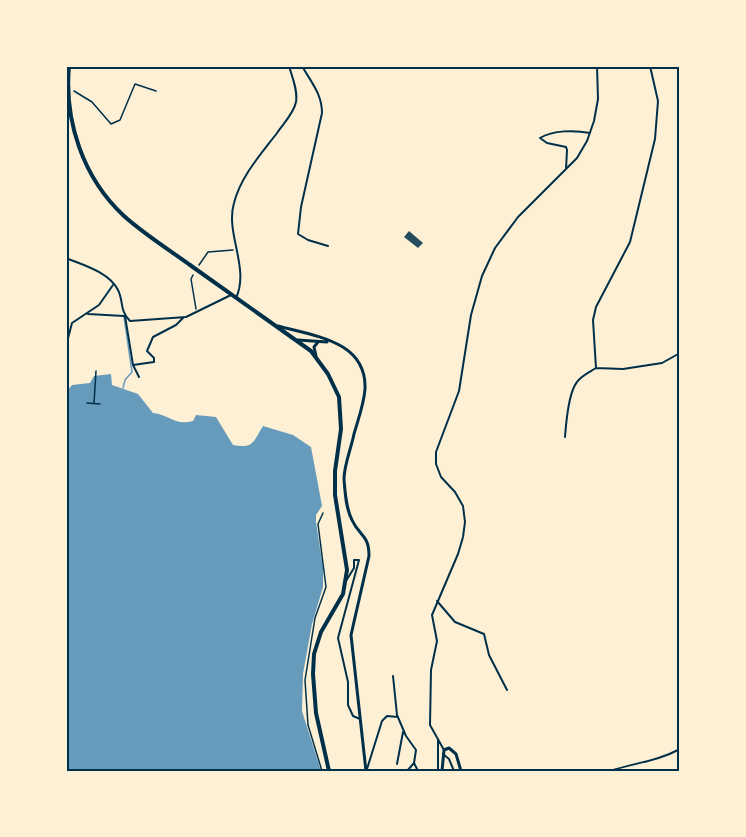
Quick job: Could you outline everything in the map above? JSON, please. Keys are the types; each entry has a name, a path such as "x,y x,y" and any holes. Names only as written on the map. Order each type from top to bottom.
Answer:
{"main road":[{"path":"69,66 68,91 73,129 95,180 123,214 316,356 339,397 341,413 335,495 346,561 346,582 338,604 321,632 314,654 313,674 314,703 329,771"}],"street":[{"path":"88,314 125,316 130,321 184,317 234,296 238,290 240,268 232,214 234,202 251,167 289,117 296,104 296,91 289,66"},
{"path":"302,66 316,88 322,103 322,113 301,207 298,234 308,240 328,246"},
{"path":"454,771 443,752 438,736 430,725 432,658 437,641 432,615 459,554 465,522 463,506 455,492 441,477 436,464 438,445 459,391 471,315 482,276 495,248 518,218 577,158 590,133 598,99 597,66"},
{"path":"596,368 593,320 596,307 630,242 655,139 658,101 650,66"},
{"path":"566,170 566,147 547,143 540,138 545,135 573,131 590,133"},
{"path":"66,258 104,276 118,291 125,316 133,364 140,377"},
{"path":"66,346 72,323 88,314 99,304 113,285"},
{"path":"133,364 154,362 154,358 147,351 153,337 176,325 184,317"},
{"path":"274,325 335,343 356,356 364,372 365,391 344,472 345,491 352,521 364,535 369,546 369,556 351,635 366,771"},
{"path":"303,333 297,336 296,340 335,343"},
{"path":"316,356 314,347 318,341"},
{"path":"565,437 569,403 577,381 596,368 623,369 662,363 680,353"},
{"path":"346,582 354,568 354,560 359,560 338,638 348,682 348,705 353,716 360,719"},
{"path":"437,601 455,622 484,634 489,655 507,690"},
{"path":"393,676 398,717 415,747 414,763 418,771"},
{"path":"366,771 382,721 387,716 398,717"},
{"path":"397,764 403,729"},
{"path":"438,736 440,771"},
{"path":"440,771 443,752 449,748 454,750 461,771"},
{"path":"610,771 627,765 656,760 680,749"},
{"path":"407,771 414,763"}],"lane":[{"path":"74,91 92,102 111,124 120,120 135,84 156,91"}],"path":[{"path":"199,265 208,252 236,250"},
{"path":"193,275 191,279 196,312"},
{"path":"94,403 96,370"},
{"path":"87,402 100,404"},
{"path":"322,771 308,725 305,680 315,618 326,587 318,524 323,513"}],"water":[{"path":"111,374 112,385 138,394 153,413 181,422 193,421 196,415 216,417 233,445 249,445 255,440 263,426 293,435 311,447 322,506 316,515 316,522 323,568 323,587 312,624 303,674 302,711 321,771 66,771 66,392 72,385 90,383 94,376"}],"building":[{"path":"409,231 423,243 418,248 404,237"}],"waterway":[{"path":"123,388 125,380 132,372 124,317"}]}
